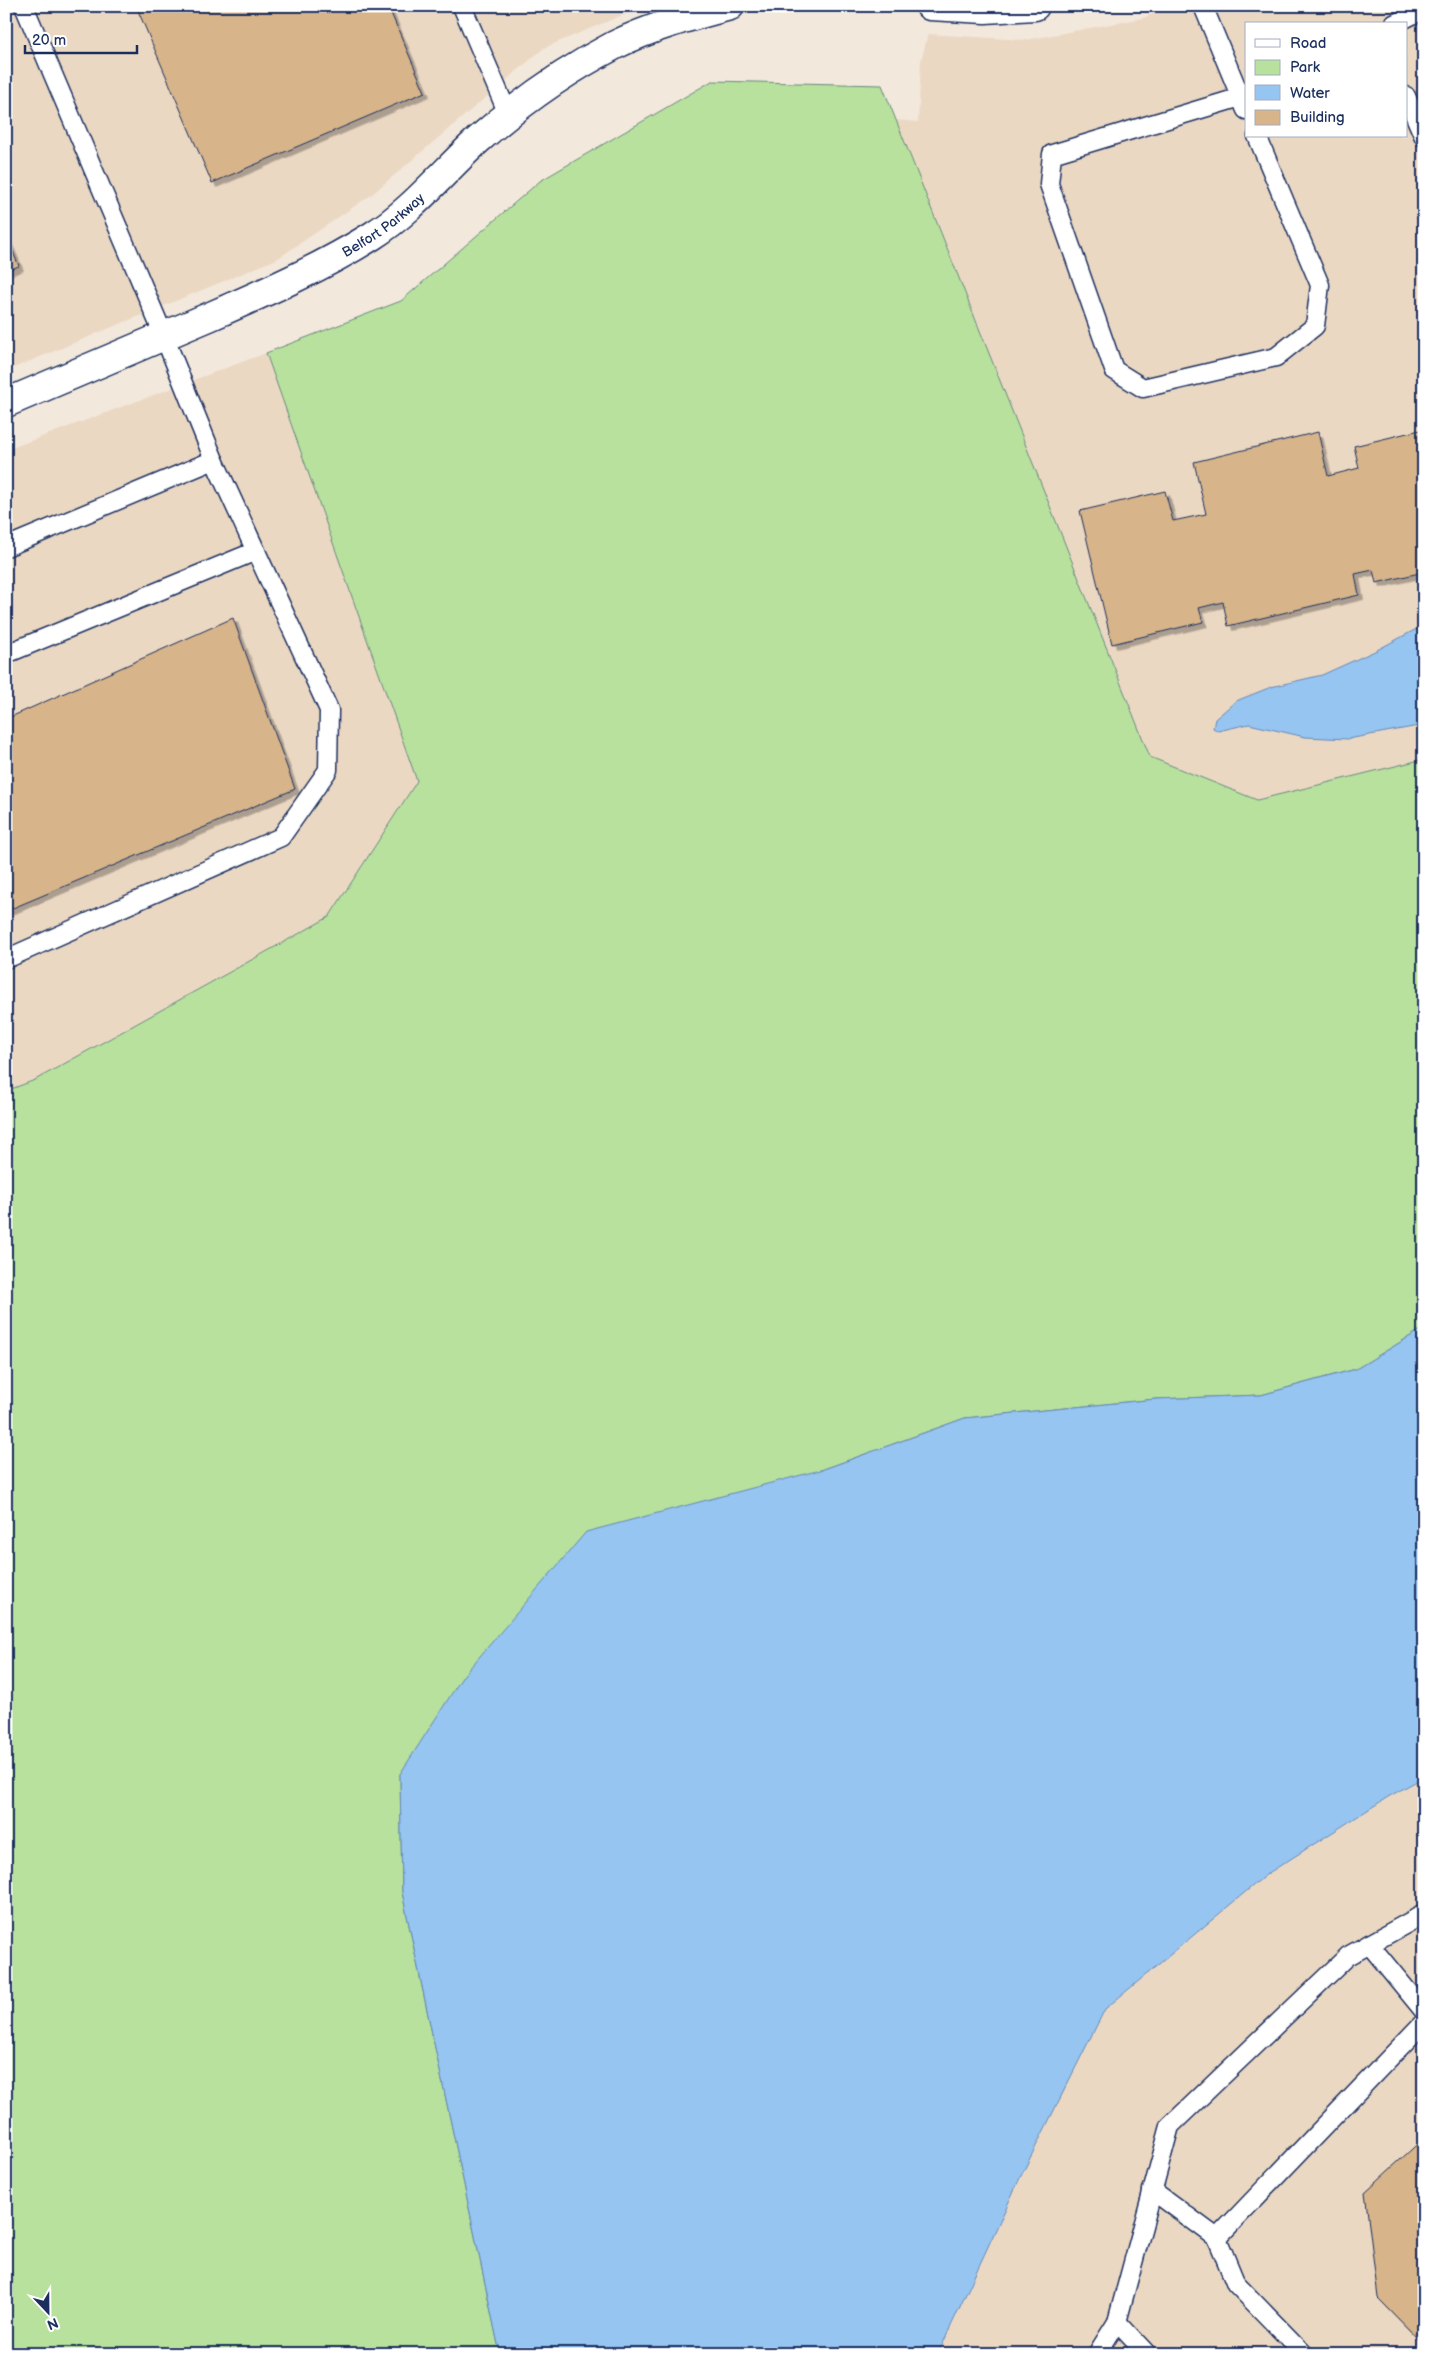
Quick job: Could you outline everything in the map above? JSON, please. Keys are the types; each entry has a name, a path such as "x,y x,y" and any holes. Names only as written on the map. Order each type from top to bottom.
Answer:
{"street":[{"name":"Belfort Parkway","path":"6,403 317,268 375,234 417,200 518,104 562,76 616,45 685,18 730,6"},
{"path":"930,6 985,9 1034,6"}],"lane":[{"path":"6,959 281,837 328,770 329,710 214,460 164,336 24,6"},
{"path":"462,6 508,114"},
{"path":"1203,6 1243,103 1052,154 1049,184 1114,370 1143,388 1276,357 1315,326 1320,285 1258,138"},
{"path":"1398,22 1424,9"},
{"path":"1408,100 1424,136"},
{"path":"6,547 214,460"},
{"path":"6,654 256,551"},
{"path":"1097,2354 1116,2322 1170,2126 1348,1956 1424,1914"},
{"path":"1369,1944 1424,2011"},
{"path":"1217,2238 1424,2022"},
{"path":"1152,2190 1217,2238 1236,2284 1304,2354"},
{"path":"1116,2322 1147,2354"}],"shaded area":[{"path":"6,6 644,6 544,48 371,195 277,259 6,371"},
{"path":"1171,6 1424,6 1424,759 1257,800 1150,757 896,120 918,122 921,61 928,34 1026,40 1143,18"},
{"path":"266,353 417,781 329,917 35,1080 6,1091 6,450"},
{"path":"1424,1777 1424,2354 938,2354 1019,2180 1105,2009 1267,1874 1388,1797"}],"green space":[{"path":"712,81 882,85 1150,757 1257,800 1424,759 1424,1328 1356,1369 1261,1395 1156,1399 965,1418 824,1469 400,1774 402,1892 500,2354 6,2354 6,1091 35,1080 329,917 417,781 266,353 401,301 540,181"}],"water":[{"path":"1424,625 1424,725 1348,739 1305,737 1249,724 1218,731 1213,728 1215,719 1236,701 1271,687 1322,675 1377,650"},
{"path":"1424,1328 1424,1777 1388,1797 1267,1874 1105,2009 1019,2180 938,2354 500,2354 402,1892 400,1774 463,1676 586,1532 824,1469 965,1418 1156,1399 1261,1395 1356,1369"}],"building":[{"path":"136,6 388,6 425,92 212,183"},
{"path":"6,236 19,266 6,271"},
{"path":"1424,429 1424,572 1376,583 1373,570 1355,574 1359,595 1228,626 1223,602 1199,608 1203,622 1112,644 1080,511 1165,491 1173,521 1206,514 1194,462 1318,432 1328,476 1359,468 1354,446"},
{"path":"233,618 295,789 6,911 6,719"},
{"path":"1424,2138 1424,2345 1378,2298 1365,2192"}]}
